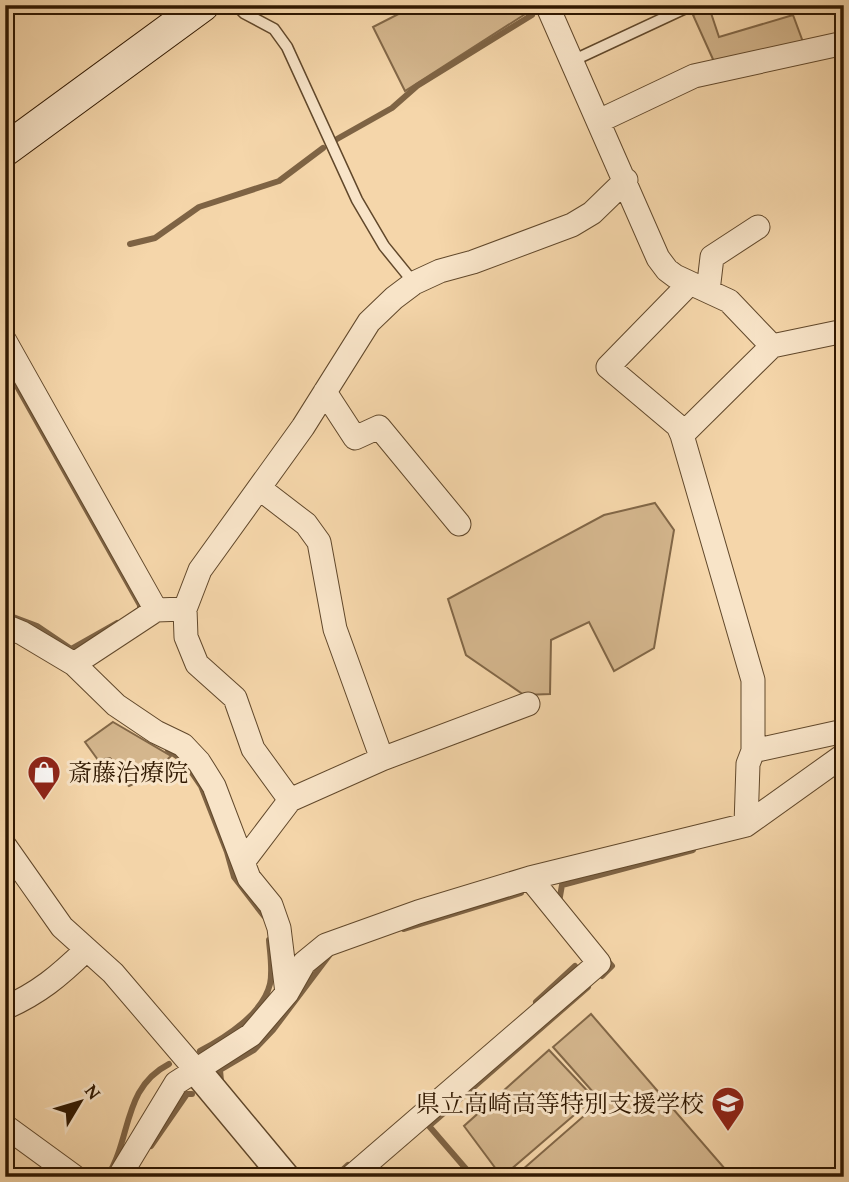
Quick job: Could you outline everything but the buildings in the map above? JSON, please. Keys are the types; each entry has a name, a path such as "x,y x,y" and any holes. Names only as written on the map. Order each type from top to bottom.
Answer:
{"main road":[{"path":"5,149 203,5"}],"street":[{"path":"547,5 658,258 667,270 729,301 772,346"},
{"path":"599,121 694,76 844,43"},
{"path":"290,800 253,749 235,698 197,664 186,637 184,609 200,570 325,392 369,321 394,298 414,283 440,271 474,262 572,225 592,213 626,180"},
{"path":"746,825 748,764 753,751 753,680 682,435 678,426 608,367 699,287 712,257 758,227"},
{"path":"682,435 772,346 844,331"},
{"path":"5,341 156,610"},
{"path":"325,392 355,438 379,427 459,524"},
{"path":"259,488 306,524 318,542 335,629 382,759"},
{"path":"74,664 156,610 184,609"},
{"path":"5,626 74,664 116,705 156,732 183,745 199,762 214,786 249,878 271,905 279,928 286,993"},
{"path":"243,862 290,800 382,759 528,704"},
{"path":"753,751 844,731"},
{"path":"119,1177 176,1083 251,1035 286,993 304,963 326,945 418,912 530,878 746,825 844,755"},
{"path":"5,846 62,927 121,981 285,1177"},
{"path":"351,1177 599,963 530,878"},
{"path":"5,1009 52,983 86,950"},
{"path":"5,1126 75,1177"}],"lane":[{"path":"236,5 244,13 274,29 286,47 357,200 384,246 414,283"},
{"path":"572,61 692,5"}],"shaded area":[{"path":"416,5 526,5 530,11 405,91 373,27"},
{"path":"709,7 719,37 793,15 803,42 716,66 693,15"},
{"path":"655,503 674,530 654,648 614,671 589,622 551,640 550,694 524,695 466,655 448,599 604,515"},
{"path":"113,722 171,756 149,777 129,786 115,774 118,766 110,758 98,760 85,742"},
{"path":"591,1014 732,1177 514,1177 601,1101 553,1047"},
{"path":"549,1050 594,1098 502,1177 464,1126"}],"waterway":[{"path":"337,139 392,108 417,86 532,15"},
{"path":"130,244 155,238 199,207 279,181 323,148"},
{"path":"5,365 140,605 140,610 136,612"},
{"path":"5,614 37,626 71,649 117,623"},
{"path":"168,750 184,761 201,786 234,877 264,916"},
{"path":"559,902 562,885 693,850"},
{"path":"404,929 521,893"},
{"path":"200,1051 242,1024 260,1005 271,979 269,940"},
{"path":"221,1081 220,1070 254,1050 273,1030 331,953"},
{"path":"602,976 612,966 606,959"},
{"path":"536,1002 575,966"},
{"path":"473,1177 429,1126 588,987"},
{"path":"107,1177 121,1146 135,1100 154,1074 169,1064"},
{"path":"151,1146 187,1094 192,1094"},
{"path":"335,1177 348,1165"}],"place":[{"name":"斎藤治療院","path":"44,802"},
{"name":"県立高崎高等特別支援学校","path":"728,1133"}]}
